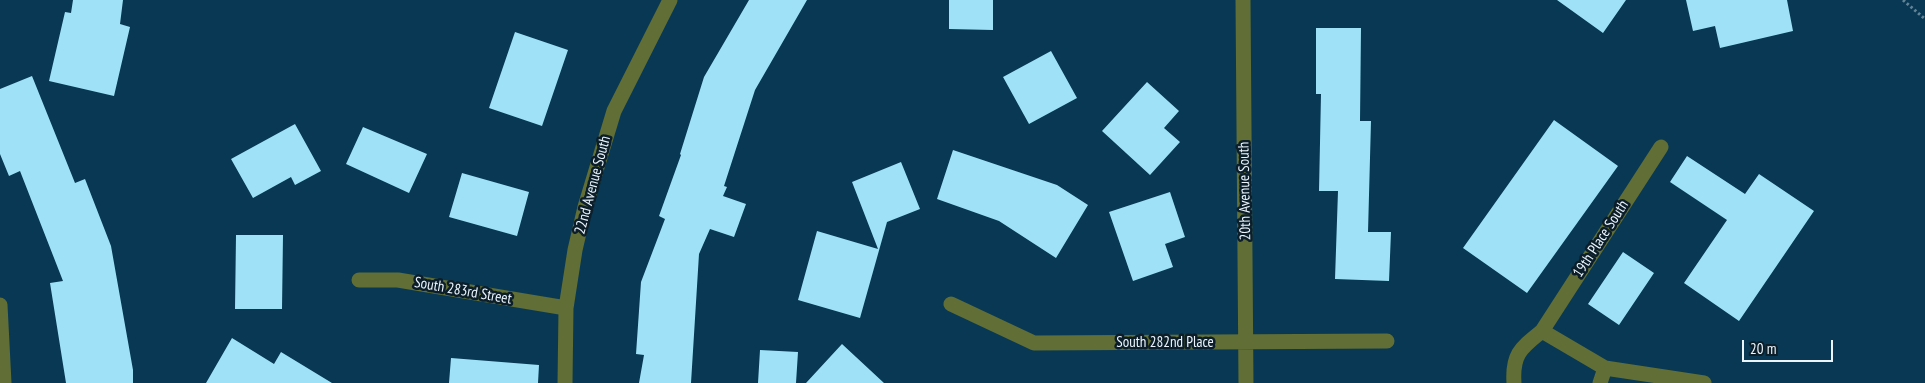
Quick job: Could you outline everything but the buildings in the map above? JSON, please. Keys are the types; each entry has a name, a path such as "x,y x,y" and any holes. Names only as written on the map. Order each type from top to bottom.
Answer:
{"street":[{"name":"22nd Avenue South","path":"565,383 566,308 575,250 585,207 614,111 670,0"},
{"name":"20th Avenue South","path":"1243,0 1246,383"},
{"name":"19th Place South","path":"1542,331 1661,147"},
{"name":"South 283rd Street","path":"359,280 398,280 566,308"},
{"name":"South 282nd Place","path":"951,304 1034,343 1387,341"},
{"path":"0,305 4,383"},
{"path":"1514,383 1513,367 1521,348 1542,331 1605,368 1704,383"},
{"path":"1600,383 1605,368"}],"path":[{"path":"1904,0 1925,19"}]}
